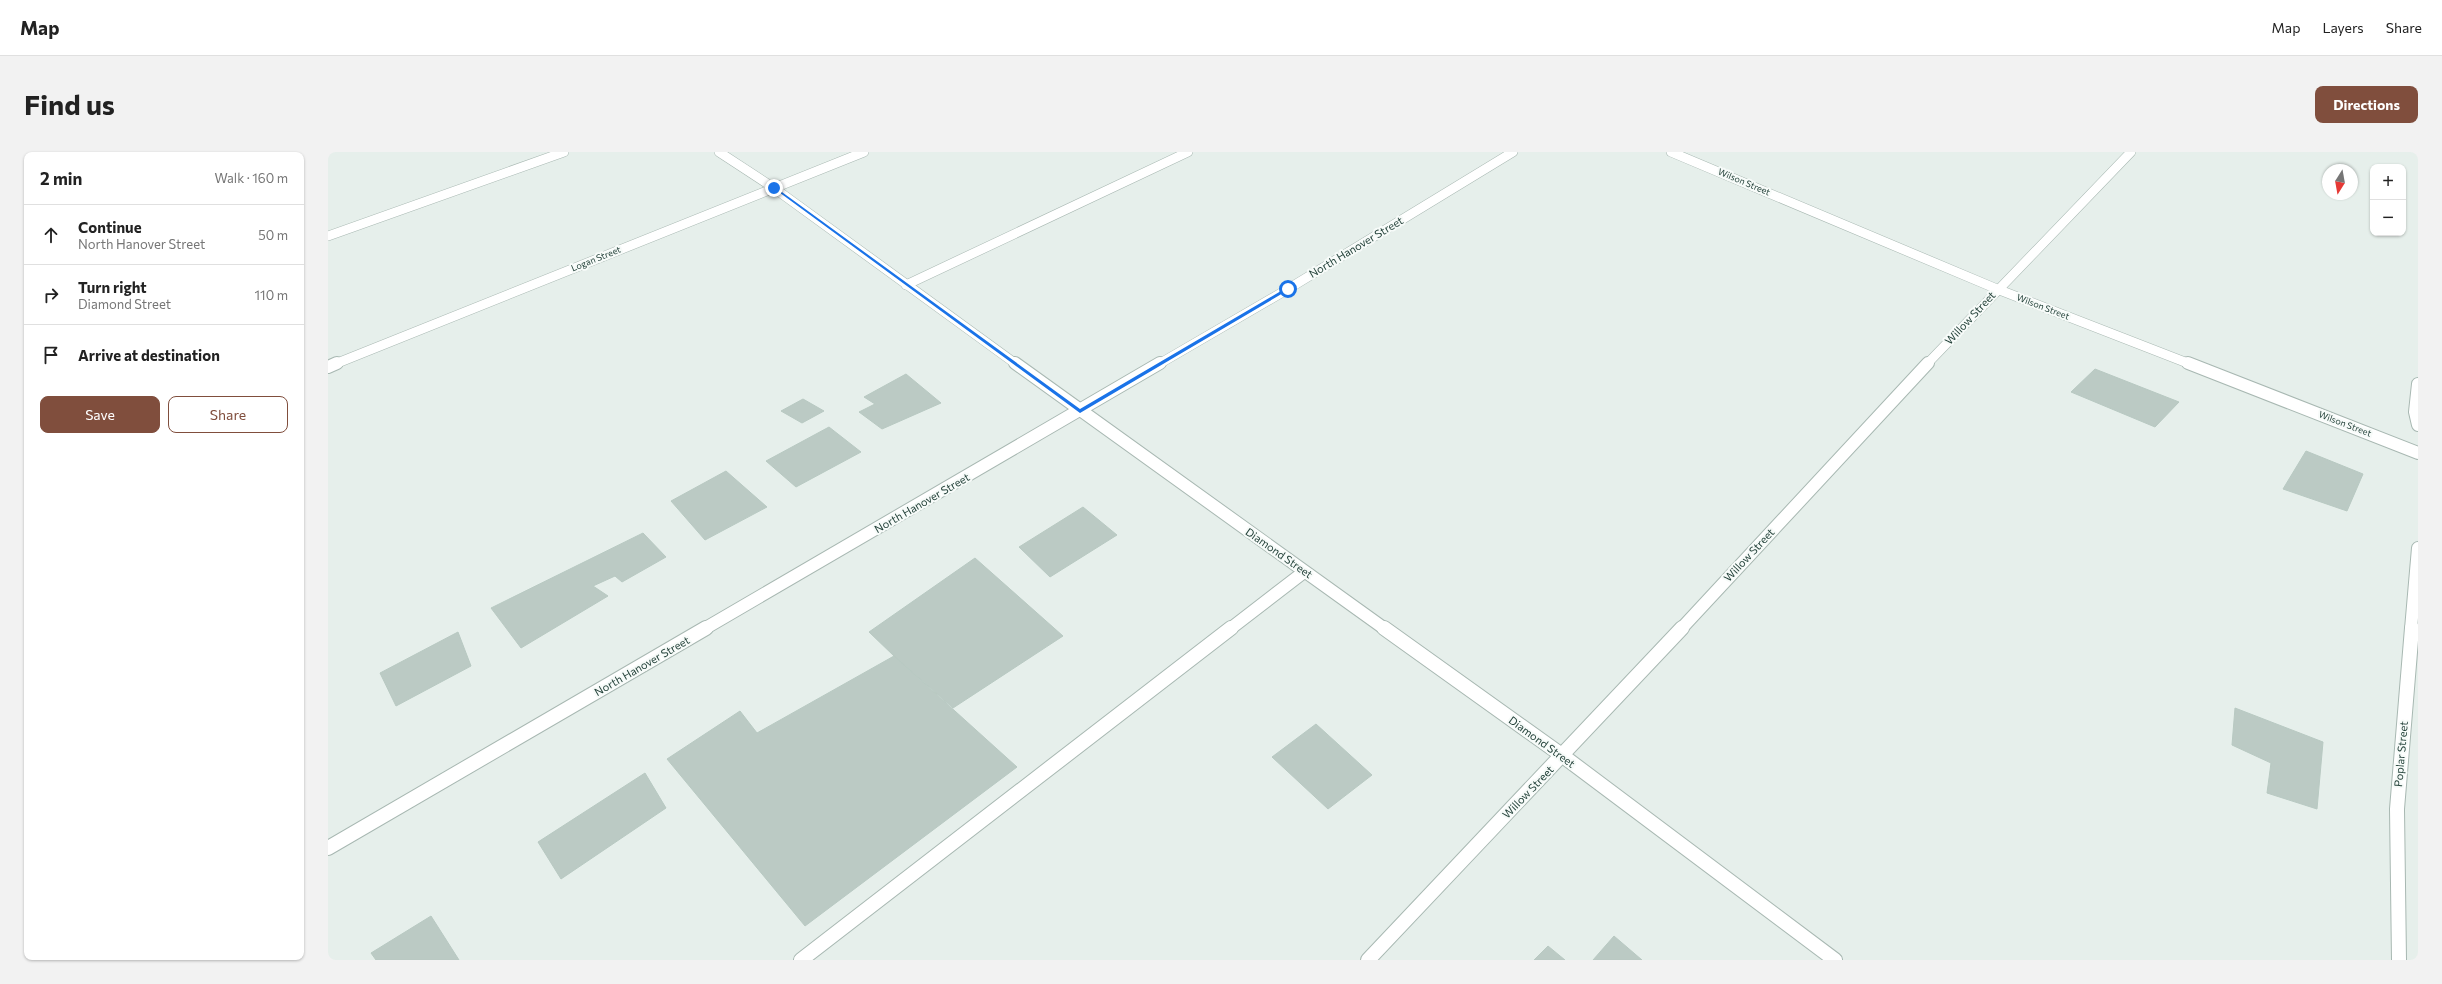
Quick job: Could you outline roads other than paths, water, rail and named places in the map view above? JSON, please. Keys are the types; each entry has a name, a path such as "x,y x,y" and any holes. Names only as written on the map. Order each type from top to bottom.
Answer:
{"street":[{"path":"328,236 564,152"},
{"name":"Diamond Street","path":"719,152 774,188 1080,411 1563,756 1835,960"},
{"name":"Logan Street","path":"328,367 864,152"},
{"path":"906,285 1188,152"},
{"name":"North Hanover Street","path":"328,848 1288,289 1512,152"},
{"name":"Wilson Street","path":"1671,152 1996,289 2418,453"},
{"name":"Willow Street","path":"1371,959 1563,756 1996,289 2131,152"},
{"path":"2418,384 2415,412 2418,425"},
{"name":"Poplar Street","path":"2399,960 2397,810 2418,548"},
{"path":"801,960 1304,572"}]}
